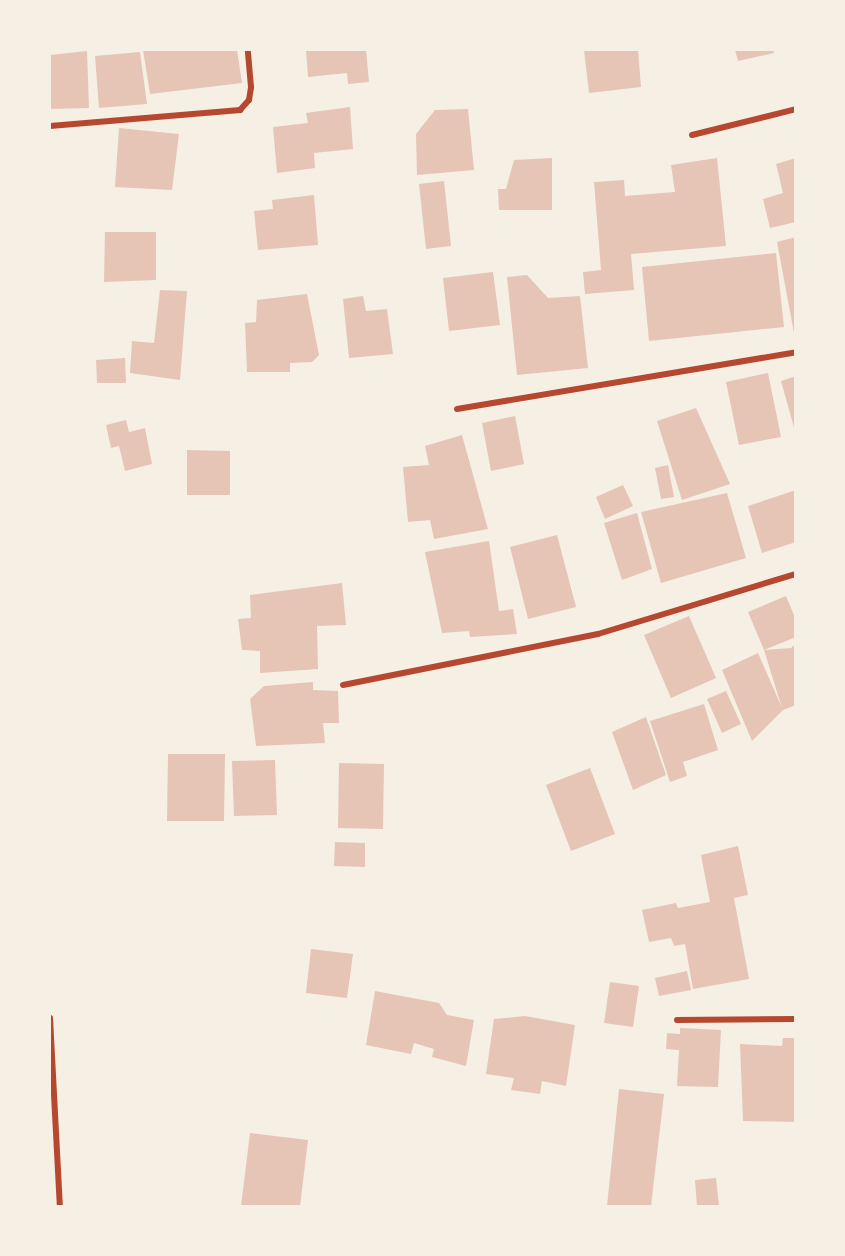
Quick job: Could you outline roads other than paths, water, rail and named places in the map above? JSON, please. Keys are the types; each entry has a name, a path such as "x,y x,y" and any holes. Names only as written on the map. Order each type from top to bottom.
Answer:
{"street":[{"path":"50,126 240,110 249,100 251,87 248,50"},
{"path":"692,135 795,109"},
{"path":"457,409 795,352"},
{"path":"343,686 598,634 795,574"},
{"path":"50,1018 60,1206"},
{"path":"677,1020 795,1019"}]}
